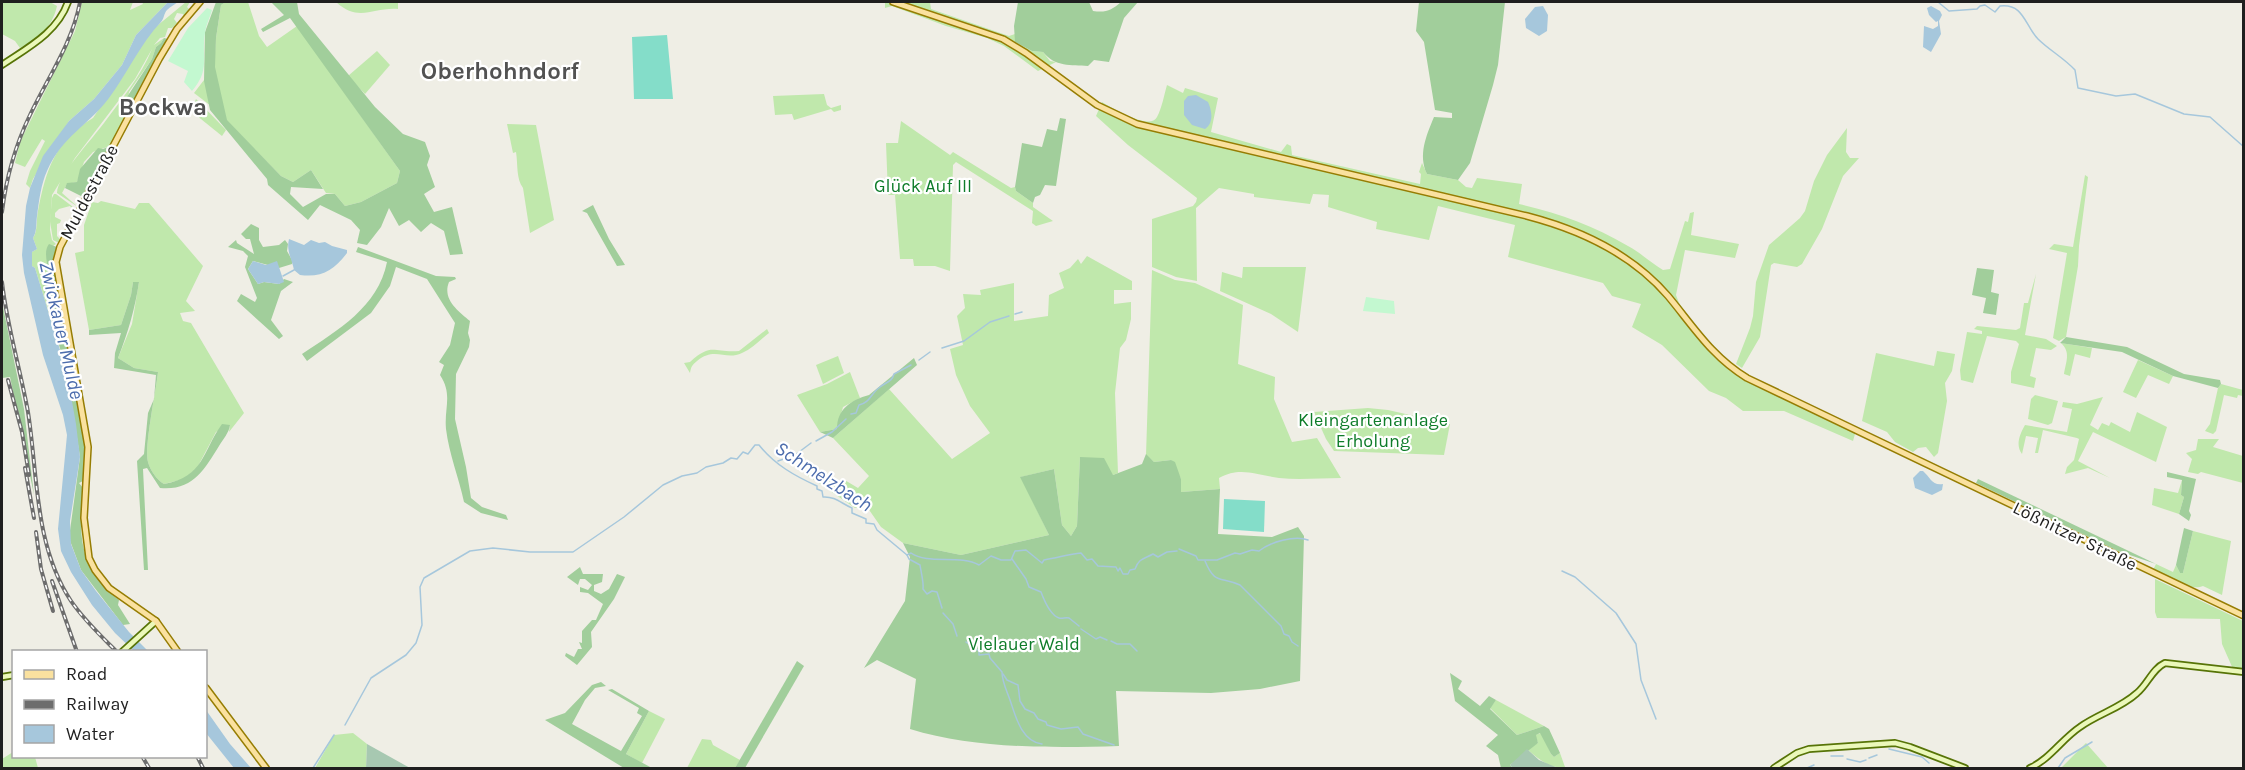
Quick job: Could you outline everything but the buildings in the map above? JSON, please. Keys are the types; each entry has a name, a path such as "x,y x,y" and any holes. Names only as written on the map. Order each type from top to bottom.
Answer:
{"main road":[{"path":"2,65 47,34 58,21 68,2"},
{"name":"Muldestraße","path":"177,650 156,621 109,588 95,570 87,552 84,511 88,447 56,262 60,247 159,59 174,34 200,2"},
{"name":"Lößnitzer Straße","path":"893,2 1003,39 1097,105 1137,124 1541,220 1589,237 1616,251 1646,274 1667,296 1702,341 1736,371 1753,382 2244,616"},
{"path":"124,650 156,621"},
{"path":"2030,768 2042,762 2082,725 2136,695 2149,681 2158,666 2172,662 2244,672"},
{"path":"207,689 266,768"},
{"path":"1774,768 1797,753 1809,749 1887,743 1910,747 1965,768"}],"green space":[{"path":"2,2 50,2 57,6 52,20 44,31 20,48 15,41 2,34"},
{"path":"82,2 133,2 130,10 143,4 142,2 168,2 136,35 122,65 94,99 69,121 33,179 30,188 26,184 30,171 45,141 42,139 25,167 15,163 20,142 75,31"},
{"path":"186,2 190,2 187,7 189,9 184,16 177,13 174,19 177,23 172,28 168,28 165,37 160,38 154,45 164,38 156,47 152,59 129,92 128,100 132,103 110,146 93,152 84,162 77,182 67,184 62,193 78,207 57,193 61,180 52,195 50,230 52,240 56,244 49,251 48,274 47,279 44,279 44,292 50,317 35,268 32,266 32,252 37,249 33,238 37,214 54,157 70,136 93,118 152,30","holes":["152,49 130,88 70,165 135,79"]},
{"path":"216,2 226,2 221,5 215,67 227,120 281,176 293,182 311,170 323,189 291,187 290,194 303,207 326,194 335,194 345,206 361,202 397,183 400,171 290,18 263,32 261,29 284,15 271,2 297,2 299,14 375,107 403,134 425,142 430,156 427,165 435,187 424,194 434,212 452,207 463,254 450,255 444,231 431,223 421,232 409,220 399,226 389,208 381,227 367,245 357,243 360,230 351,220 320,205 308,220 268,185 267,179 210,110 204,81 205,32"},
{"path":"226,2 248,2 259,36 267,47 297,26 400,171 397,183 361,202 345,206 335,194 326,193 311,170 293,182 281,176 215,109 194,93 214,67 221,5"},
{"path":"336,2 398,2 398,9 359,13 352,12"},
{"path":"885,2 930,2 931,9 1009,36 1015,34 1015,42 1032,51 1043,52 1050,61 1056,62 1038,71 1004,46 987,38 892,6 885,8"},
{"path":"1018,2 1089,2 1093,11 1102,12 1112,9 1121,2 1138,2 1124,18 1109,62 1094,60 1088,66 1058,63 1043,52 1032,51 1015,42 1014,26"},
{"path":"1419,2 1505,2 1498,65 1493,85 1470,163 1458,180 1427,174 1424,167 1424,146 1434,117 1452,118 1452,113 1435,110 1424,42 1416,31"},
{"path":"207,8 212,10 205,33 203,70 192,91 184,82 188,71 168,61 188,28"},
{"path":"164,38 168,39 133,104 127,97 152,59 156,47"},
{"path":"377,51 390,65 365,94 348,76"},
{"path":"1167,85 1183,93 1185,88 1218,98 1211,132 1281,152 1287,144 1291,146 1292,155 1420,184 1421,174 1419,172 1422,163 1427,174 1458,180 1466,187 1472,188 1477,178 1522,184 1519,204 1548,211 1602,232 1633,249 1663,270 1670,269 1685,221 1688,222 1690,213 1694,212 1691,235 1739,244 1735,258 1685,250 1676,295 1679,303 1708,343 1724,358 1749,376 1857,427 1853,441 1784,411 1743,411 1726,398 1709,391 1662,345 1632,327 1641,304 1612,296 1603,283 1508,257 1515,225 1438,206 1429,240 1376,229 1377,222 1328,207 1329,195 1313,194 1310,204 1254,197 1254,194 1219,188 1196,208 1197,281 1176,277 1152,267 1152,219 1193,206 1197,198 1128,145 1096,116 1102,102 1139,120 1153,121 1160,110"},
{"path":"824,94 827,105 831,108 841,105 841,110 834,112 831,109 794,120 792,114 775,115 773,96"},
{"path":"196,99 226,130 222,136 191,111"},
{"path":"1060,118 1066,119 1056,186 1045,185 1033,203 1016,191 1015,187 1022,143 1042,147 1047,129 1057,131"},
{"name":"Glück Auf III","path":"901,121 950,155 953,152 1011,188 1015,187 1016,191 1033,203 1033,207 1053,221 1036,226 1032,223 1033,211 956,162 953,165 950,271 935,266 914,266 913,259 900,259 895,195 888,195 886,143 898,143"},
{"path":"507,124 536,125 554,220 530,233 523,188 518,176 516,152 513,153"},
{"path":"1847,128 1846,152 1850,158 1859,158 1843,176 1822,229 1802,264 1797,267 1774,263 1771,265 1760,337 1742,368 1736,364 1750,328 1756,282 1769,245 1805,211 1814,181 1827,155"},
{"path":"110,146 83,197 65,188 67,183 77,182 80,169 98,148 103,149"},
{"path":"2085,175 2088,177 2078,266 2066,337 2059,341 2053,338 2067,253 2049,249 2054,244 2073,247"},
{"path":"54,194 77,210 74,211 70,206 59,209 55,213 55,217 61,220 57,224 57,236 60,239 64,236 59,243 53,240 50,221"},
{"path":"101,201 135,209 139,203 149,203 203,266 186,301 195,311 180,313 183,321 191,323 244,413 229,432 230,425 216,432 197,468 184,479 164,484 154,475 148,462 149,432 158,372 134,368 118,358 132,324 139,282 133,282 121,325 89,330 75,253 84,251 84,225 92,202"},
{"path":"593,205 609,239 625,265 617,266 587,213 582,211"},
{"path":"251,224 259,228 259,240 263,247 279,245 285,240 292,260 292,264 279,268 253,261 248,269 258,284 264,282 279,284 284,279 293,282 281,291 271,320 283,336 279,339 237,301 241,294 255,302 257,298 245,267 248,256 243,251 228,247 236,240 254,254 250,239 246,239 241,234"},
{"path":"49,244 57,247 54,268 85,447 83,481 79,483 83,488 81,521 84,550 96,576 119,600 118,605 130,624 123,625 81,570 69,538 80,457 67,373 44,292 43,280 47,279 48,269 46,251"},
{"path":"358,247 436,276 455,277 456,279 449,282 447,288 449,299 456,309 470,321 469,347 456,374 455,419 471,498 482,507 506,515 508,520 481,513 464,502 447,438 447,395 440,375 444,365 439,362 450,345 455,323 427,279 396,267 390,286 371,313 307,361 302,354 355,316 375,292 387,262 356,252"},
{"path":"1087,256 1132,281 1132,290 1114,290 1114,304 1131,302 1131,319 1126,340 1120,348 1115,393 1118,473 1113,475 1080,457 1077,526 1071,536 1062,525 1054,469 1021,477 1049,535 961,555 903,543 881,527 865,504 855,508 807,475 815,467 839,487 843,479 858,488 869,476 833,438 889,389 952,459 990,433 970,406 956,375 950,349 963,345 957,316 965,308 963,294 981,295 980,290 1014,283 1014,321 1048,316 1049,295 1064,288 1059,273 1070,268 1078,259 1081,264"},
{"path":"1243,267 1306,267 1298,332 1271,314 1220,291 1222,272 1242,278"},
{"path":"1977,268 1994,270 1991,292 1999,294 1996,315 1983,313 1986,298 1972,295"},
{"path":"1152,270 1175,280 1195,283 1243,305 1238,364 1275,377 1274,399 1292,442 1317,438 1341,478 1287,479 1241,472 1219,478 1220,489 1181,492 1181,479 1171,460 1154,462 1146,455"},
{"path":"2036,274 2025,335 2046,339 2057,346 2051,350 2036,348 2030,376 2036,378 2034,388 2011,383 2011,372 2019,344 2016,341 1987,336 1973,383 1961,380 1960,370 1967,332 1982,334 1982,331 1974,329 1977,326 2016,330 2020,328 2024,303 2028,303"},
{"path":"133,282 139,282 131,320 118,358 134,368 158,372 154,398 156,375 114,368 115,353 121,333 89,335 89,330 121,325"},
{"path":"1366,297 1394,301 1395,314 1363,311"},
{"path":"2,302 24,409 34,495 10,377 2,378"},
{"path":"767,329 769,333 742,353 703,357 693,365 690,373 684,363 690,362 708,350 739,351"},
{"path":"2066,337 2127,347 2184,374 2220,380 2221,384 2218,388 2173,376 2122,352 2060,343"},
{"path":"2061,343 2092,348 2090,358 2075,354 2070,376 2064,374 2067,354"},
{"path":"1937,351 1955,354 1952,371 1945,383 1947,401 1938,453 1934,457 1926,447 1918,448 1913,452 1895,442 1887,432 1862,421 1876,353 1934,366"},
{"path":"838,356 844,373 823,384 816,365"},
{"path":"914,358 917,365 833,438 820,432 837,429 839,416 846,406 869,395"},
{"path":"2138,360 2173,376 2169,384 2148,375 2136,398 2123,392"},
{"path":"850,372 860,398 843,407 837,429 820,432 797,395 827,384"},
{"path":"2221,384 2243,390 2243,396 2238,395 2237,398 2224,395 2216,431 2213,434 2205,431 2210,424 2218,388"},
{"path":"2035,395 2058,401 2052,423 2048,425 2028,419 2031,399"},
{"path":"2103,397 2090,425 2098,430 2102,423 2109,426 2111,422 2130,432 2137,412 2167,427 2156,462 2093,432 2078,461 2110,478 2088,468 2065,474 2067,467 2074,460 2079,439 2077,438 2043,430 2038,453 2035,453 2038,438 2026,436 2022,454 2019,443 2025,425 2067,432 2072,409 2062,407 2063,402 2077,404"},
{"path":"154,399 147,454 150,468 164,484 177,481 195,469 222,424 230,425 208,463 189,482 181,486 160,488 147,468 143,469 148,570 144,570 137,461 144,454 148,413"},
{"name":"Kleingartenanlage Erholung","path":"1368,408 1388,410 1450,424 1444,455 1334,451 1314,412"},
{"path":"2198,439 2219,439 2213,447 2243,456 2243,483 2201,472 2198,474 2188,472 2192,459 2186,453 2196,450"},
{"name":"Vielauer Wald","path":"1146,454 1154,462 1171,460 1175,462 1181,479 1181,492 1220,489 1218,534 1272,537 1298,527 1304,536 1300,681 1260,689 1211,693 1116,691 1119,746 1041,747 987,744 935,736 910,729 916,679 877,660 864,668 905,601 910,557 903,543 961,555 1049,535 1020,477 1054,469 1062,525 1071,536 1077,526 1080,457 1104,458 1113,475 1142,464"},
{"path":"2167,472 2196,479 2189,521 2179,514 2184,497 2181,495 2182,480 2167,477"},
{"path":"1978,479 2156,564 2118,551 1976,483"},
{"path":"2182,480 2181,495 2184,497 2179,514 2152,505 2154,488 2178,493"},
{"path":"2184,528 2193,531 2183,573 2180,573 2176,565"},
{"path":"2193,531 2231,541 2222,595 2203,586 2185,585 2153,570 2156,564 2173,572 2176,565 2180,573 2183,573"},
{"path":"580,567 583,574 603,574 602,582 594,585 594,591 601,594 609,589 617,574 625,577 614,599 591,632 592,647 577,665 565,656 566,653 574,657 578,649 582,649 579,642 582,643 582,631 592,620 596,620 603,604 588,593 580,592 580,587 588,590 592,585 585,579 580,579 578,585 567,577"},
{"path":"2155,579 2243,621 2243,670 2233,669 2222,644 2220,619 2157,618"},
{"path":"797,661 804,666 745,768 735,768"},
{"path":"1450,673 1462,681 1458,689 1480,706 1489,696 1496,700 1490,709 1517,735 1544,726 1549,729 1560,753 1554,757 1551,754 1540,733 1536,735 1538,743 1510,765 1513,768 1501,768 1498,755 1486,746 1498,735 1455,701"},
{"path":"601,682 606,686 595,688 585,700 572,724 621,751 642,716 637,713 639,708 608,690 612,689 649,711 626,754 652,768 624,768 545,720 565,713 592,685"},
{"path":"1496,700 1544,726 1517,735 1490,708"},
{"path":"649,711 665,719 642,763 626,754"},
{"path":"353,733 367,744 366,768 315,768 334,735"},
{"path":"1541,733 1551,754 1554,757 1560,753 1565,767 1549,765 1527,749 1538,743 1535,735"},
{"path":"702,739 711,740 713,745 740,760 735,768 687,768"},
{"path":"2086,743 2108,768 2061,768"},
{"path":"367,744 410,768 366,768"},
{"path":"1527,749 1539,760 1558,768 1513,768 1510,765"},
{"path":"12,753 12,758 35,758 38,768 2,768 2,759"}],"shaded area":[{"path":"667,35 673,99 634,99 632,37"},
{"path":"1224,499 1265,501 1264,532 1223,529"}],"water":[{"path":"168,2 178,2 166,11 162,21 109,98 53,159 42,187 33,238 37,249 32,252 32,266 35,268 67,373 76,424 80,457 70,521 71,544 81,570 96,591 129,632 147,650 133,650 115,633 92,605 61,551 58,529 67,435 63,415 43,355 22,255 26,206 30,188 43,156 69,121 94,99 122,65 136,35"},
{"path":"1543,6 1548,15 1547,31 1539,36 1526,28 1525,19 1535,7"},
{"path":"1931,6 1940,11 1942,15 1939,21 1941,34 1931,52 1923,47 1924,26 1933,29 1938,26 1938,21 1936,22 1929,15 1927,8"},
{"path":"1196,95 1208,102 1210,109 1211,120 1205,129 1192,125 1184,115 1184,101 1188,96"},
{"path":"289,239 304,245 311,240 319,243 325,242 347,250 347,253 337,264 321,274 300,275 294,270 289,251"},
{"path":"253,261 266,265 277,261 284,282 258,284 248,269"},
{"path":"1923,471 1934,482 1943,484 1942,490 1932,495 1915,488 1913,478"},
{"path":"207,711 230,744 251,768 234,768 207,734"}],"waterway":[{"path":"1938,2 1949,11 1977,9 1985,5 1995,12 2000,6 2014,8 2023,16 2038,39 2075,70 2078,88 2116,96 2135,94 2184,114 2210,117 2244,147"},
{"path":"283,276 294,270"},
{"path":"1015,314 1022,312"},
{"path":"942,348 964,341 990,322 1009,316"},
{"path":"919,360 930,352"},
{"path":"851,414 856,413 859,405 866,402 894,374 911,365"},
{"path":"816,441 832,432 846,419"},
{"path":"778,461 795,455 811,443"},
{"name":"Schmelzbach","path":"345,725 371,678 406,655 416,643 422,625 420,587 424,578 470,551 493,548 530,552 573,552 624,517 663,485 731,458 737,459 743,452 748,454 755,445 759,445 786,469 817,486 817,489 822,491 823,497 835,499 852,508 852,513 866,519 866,523 874,524 877,530 907,555 911,553 918,557 963,560 979,565 991,556 1001,560 1011,560 1015,551 1026,550 1042,563 1044,560 1081,553 1087,560 1092,559 1098,566 1116,567 1118,571 1120,568 1123,574 1128,574 1140,561 1153,554 1158,557 1167,552 1177,551"},
{"name":"Schmelzbach","path":"1179,549 1196,556 1198,560 1217,560 1235,553 1259,551 1283,540 1296,538 1308,540"},
{"path":"907,555 909,559 920,565 923,589 927,594 932,591 937,592 942,608"},
{"path":"1012,559 1029,587 1041,592 1053,614 1059,618 1069,618 1079,626"},
{"path":"1205,561 1215,577 1240,585 1281,626 1284,634 1298,646"},
{"path":"1562,571 1575,577 1616,613 1636,644 1641,680 1656,719"},
{"path":"943,613 953,624 957,636"},
{"path":"1081,629 1096,639 1100,637 1107,640"},
{"path":"1111,641 1117,644 1130,644 1137,651"},
{"path":"966,642 979,651 979,655 989,654 1002,672 1017,720 1024,733 1035,742 1042,744"},
{"path":"1003,674 1007,680 1018,685 1020,701 1025,709 1034,713 1047,725 1061,729 1078,727 1083,734 1114,745"},
{"name":"Schmelzbach","path":"313,768 334,735"},
{"path":"2058,768 2065,758 2092,742"},
{"path":"1889,749 1922,757 1929,763"},
{"path":"1869,758 1877,755"},
{"path":"1831,756 1843,756"},
{"path":"1847,759 1860,762 1866,760"},
{"path":"1807,768 1814,765"}],"railway":[{"path":"2,212 6,187 20,139 65,46 80,2"},
{"path":"2,282 28,412 39,509 50,557 71,601 115,650"},
{"path":"8,380 22,432 29,475"},
{"path":"25,468 34,518"},
{"path":"36,532 41,569 53,611"},
{"path":"52,581 76,650"},
{"path":"143,758 149,768"},
{"path":"198,758 203,768"}],"district":[{"name":"Oberhohndorf","path":"500,71"},
{"name":"Bockwa","path":"163,107"}],"water label":[{"name":"Zwickauer Mulde","path":"62,330"}]}
